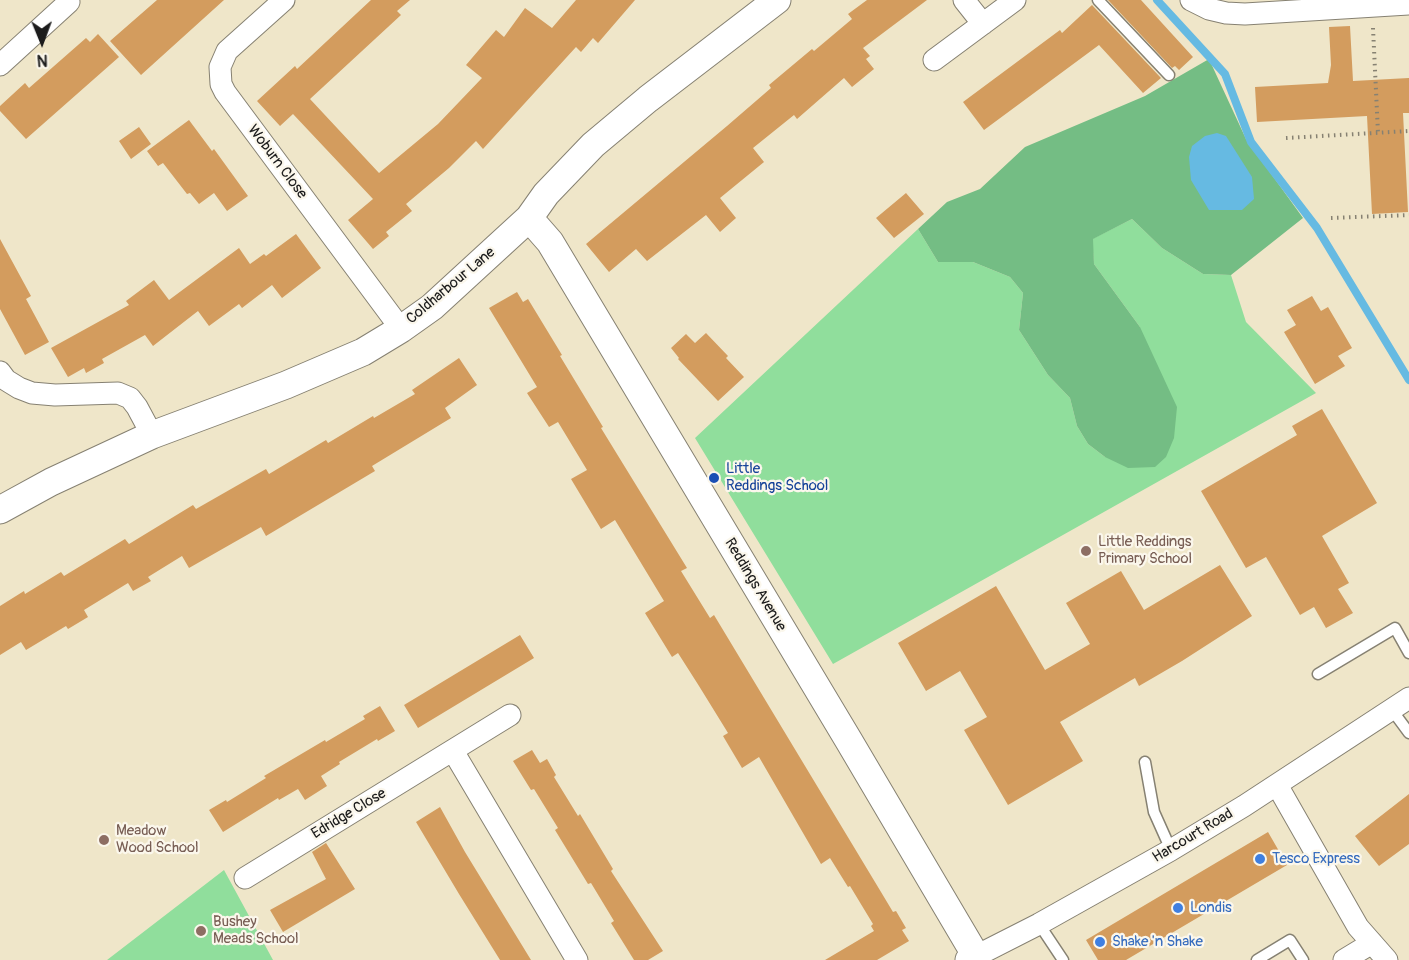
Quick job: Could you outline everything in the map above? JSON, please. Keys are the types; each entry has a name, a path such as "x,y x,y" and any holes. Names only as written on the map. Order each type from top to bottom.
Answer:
{"street":[{"path":"0,65 69,2 68,0"},
{"name":"Woburn Close","path":"284,0 227,51 220,67 221,84 401,329"},
{"name":"Coldharbour Lane","path":"0,510 51,482 152,435 363,352 401,329 441,300 530,218 546,194 592,145 777,0"},
{"path":"964,0 983,24"},
{"path":"934,60 1015,0"},
{"path":"1191,0 1209,9 1245,14 1409,4"},
{"name":"Reddings Avenue","path":"530,218 550,242 972,958"},
{"path":"0,372 12,384 32,393 55,395 118,393 130,398 152,435"},
{"name":"Harcourt Road","path":"972,958 1040,924 1171,850 1277,785 1400,704"},
{"name":"Edridge Close","path":"245,878 510,715"},
{"path":"453,751 577,960"},
{"path":"1277,785 1358,927 1387,960"},
{"path":"1344,960 1372,943"}],"lane":[{"path":"1098,0 1169,75"},
{"path":"1318,674 1395,628 1409,653"},
{"path":"1400,704 1409,733"},
{"path":"1145,762 1154,812 1171,850"},
{"path":"1040,924 1063,960"},
{"path":"1257,960 1290,940 1303,960"}],"path":[{"path":"1372,7 1378,133"},
{"path":"1286,138 1409,131"},
{"path":"1331,218 1409,216"}],"green space":[{"path":"1209,59 1246,139 1303,218 1231,275 1203,274 1162,248 1132,219 1093,239 1094,264 1140,327 1177,407 1174,438 1166,457 1155,467 1128,468 1105,457 1088,444 1077,426 1070,398 1048,375 1019,330 1023,293 1010,277 973,262 938,262 918,229 947,202 980,189 1025,147 1145,96"},
{"path":"1132,219 1162,248 1203,274 1231,275 1246,322 1316,393 833,664 695,438 918,229 938,262 973,262 1010,277 1023,293 1019,330 1048,375 1070,398 1077,426 1088,444 1105,457 1140,327 1094,264 1092,239"},
{"name":"Bushey Meads School","path":"224,870 273,960 107,960"}],"water":[{"path":"1217,133 1226,136 1252,177 1254,199 1242,210 1209,210 1191,180 1189,157 1192,146 1205,136"}],"building":[{"path":"157,0 224,0 141,75 110,41"},
{"path":"371,0 410,0 397,11 401,15 310,99 379,173 438,124 482,78 466,65 496,30 504,37 525,8 552,28 576,0 635,0 598,43 593,38 581,52 576,47 483,149 476,141 449,168 406,204 412,211 386,232 389,236 373,249 348,220 373,199 293,114 280,126 257,101 295,66 297,69"},
{"path":"867,0 927,0 863,48 870,56 866,59 874,69 852,87 844,78 797,119 794,115 753,148 764,162 720,198 736,218 720,232 706,215 647,261 636,249 609,272 586,244 771,88 769,85 852,19 848,14"},
{"path":"1108,0 1141,0 1193,57 1179,70 1175,66 1172,68"},
{"path":"1092,5 1161,78 1143,93 1099,45 984,130 963,102 1060,30 1062,33"},
{"path":"1350,26 1353,81 1409,78 1409,113 1403,113 1408,212 1372,214 1367,116 1257,122 1255,87 1328,83 1331,65 1329,27"},
{"path":"98,34 119,57 26,139 0,111 0,106 25,83 29,88 86,38 90,42"},
{"path":"189,120 212,151 214,149 248,196 227,211 214,193 199,204 190,193 187,194 163,163 158,166 147,151"},
{"path":"139,127 151,144 131,159 119,141"},
{"path":"906,193 924,214 894,238 876,218"},
{"path":"296,234 321,268 282,298 272,285 242,308 239,304 209,326 198,311 153,346 145,335 102,359 104,363 86,373 84,368 68,377 51,348 129,305 126,301 154,280 169,300 239,248 250,264 264,254 266,256"},
{"path":"0,239 31,296 26,299 49,342 25,355 0,309"},
{"path":"517,292 523,302 528,299 603,427 601,428 687,568 681,571 710,618 714,615 893,912 896,911 906,928 902,930 909,941 877,960 825,960 874,931 871,926 873,924 830,858 821,864 759,757 742,768 723,736 728,733 699,686 678,653 672,657 645,613 664,601 615,520 601,529 571,479 587,470 558,422 549,427 527,393 537,387 489,308"},
{"path":"1312,296 1321,311 1328,307 1352,348 1338,356 1345,366 1315,384 1284,332 1296,325 1287,310"},
{"path":"706,333 744,377 718,401 678,359 671,348 686,334 695,343"},
{"path":"459,358 477,385 445,408 451,418 372,466 375,471 266,536 261,527 189,568 182,556 148,577 151,581 133,591 128,583 84,610 88,617 68,629 66,626 26,650 21,642 0,655 0,606 61,572 64,576 125,539 129,544 193,505 196,509 266,469 269,474 326,440 328,443 415,394 412,390"},
{"path":"1322,409 1377,503 1322,536 1349,583 1338,589 1353,613 1326,628 1314,607 1300,615 1266,557 1246,568 1201,491 1297,435 1292,426"},
{"path":"1220,565 1252,616 1139,686 1135,678 1060,722 1083,761 1008,805 964,730 987,717 960,671 926,691 898,643 996,586 1045,670 1090,644 1066,603 1121,571 1144,610"},
{"path":"520,635 534,658 418,728 404,705"},
{"path":"380,706 395,731 339,762 340,764 321,776 327,786 305,800 298,789 279,800 278,798 223,832 209,810 226,800 227,802 266,778 264,776 365,719 363,716"},
{"path":"532,750 540,763 547,759 556,775 554,777 578,816 580,814 613,869 611,871 663,951 648,960 634,960 611,923 614,921 591,883 588,884 555,830 558,828 534,789 531,790 513,761"},
{"path":"1409,794 1409,844 1379,866 1355,836"},
{"path":"440,807 531,960 500,960 416,822"},
{"path":"1268,832 1287,865 1126,960 1098,960 1086,940"},
{"path":"326,843 355,889 283,932 270,910 326,879 312,852"}],"waterway":[{"path":"1157,0 1225,74 1251,142 1317,228 1409,380"}],"place":[{"name":"Little Reddings School","path":"714,478"},
{"name":"Little Reddings Primary School","path":"1086,551"},
{"name":"Meadow Wood School","path":"104,840"},
{"name":"Tesco Express","path":"1260,859"},
{"name":"Londis","path":"1178,908"},
{"name":"Bushey Meads School","path":"201,931"},
{"name":"Shake 'n Shake","path":"1100,942"}]}
